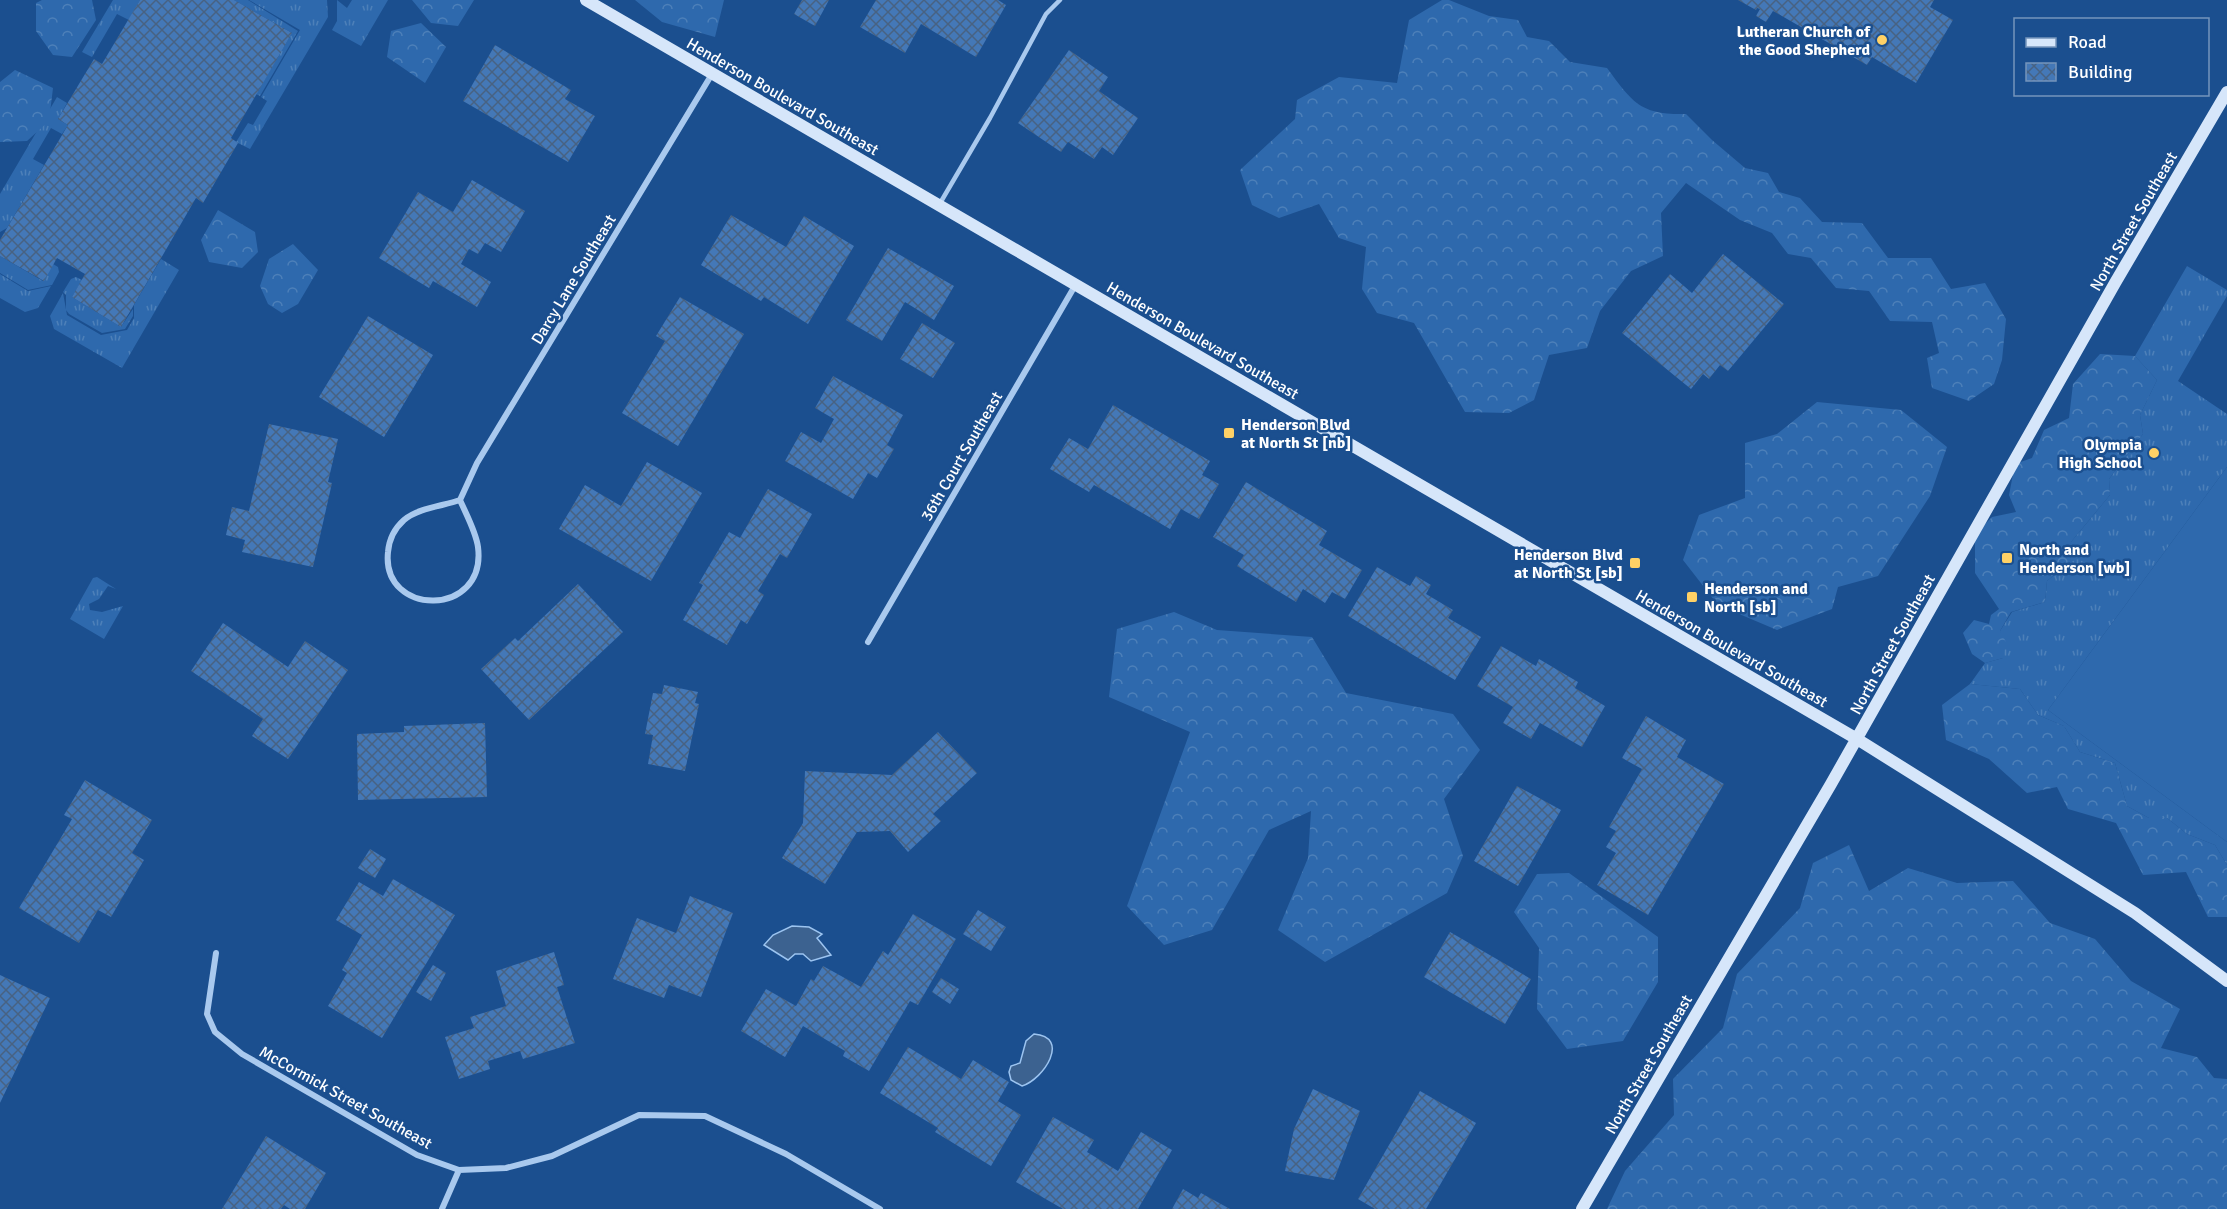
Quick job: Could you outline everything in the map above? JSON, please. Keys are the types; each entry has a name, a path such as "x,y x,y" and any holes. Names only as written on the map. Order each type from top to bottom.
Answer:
{"main road":[{"name":"Henderson Boulevard Southeast","path":"586,0 1857,739 2135,913 2227,981"},
{"name":"North Street Southeast","path":"1582,1209 1857,739 2115,283 2227,92"}],"street":[{"name":"Darcy Lane Southeast","path":"460,500 477,463 712,74"},
{"name":"36th Court Southeast","path":"868,642 1076,284"},
{"path":"460,500 478,544 479,560 475,575 466,588 453,597 439,602 423,601 409,595 398,586 390,573 387,559 388,544 405,519 417,512 460,500"},
{"name":"McCormick Street Southeast","path":"216,952 207,1014 215,1032 242,1054 417,1155 459,1170 506,1168 552,1156 639,1115 705,1116 786,1154 880,1209"},
{"path":"442,1209 459,1170"}],"lane":[{"path":"939,205 990,118 1046,14 1060,0"}],"green space":[{"path":"42,0 92,0 96,20 72,57 53,55 36,31 36,3"},
{"path":"113,0 140,0 129,20 117,14 92,57 82,52"},
{"path":"234,0 248,0 298,31 260,96 256,94 292,33"},
{"path":"249,0 327,0 328,17 250,149 236,142 248,123 253,125 267,101 261,97 300,30"},
{"path":"337,0 347,8 352,0 388,0 361,46 332,30 337,21"},
{"path":"412,0 474,0 458,26 431,23"},
{"path":"635,0 724,0 715,37 662,22"},
{"path":"1442,0 1449,0 1489,16 1518,20 1527,37 1549,41 1570,62 1607,68 1631,98 1639,104 1658,112 1686,114 1745,168 1768,173 1779,192 1800,198 1822,222 1862,223 1888,258 1931,258 1951,289 1985,283 2006,319 2002,360 1994,384 1969,401 1932,388 1927,358 1939,353 1932,322 1890,321 1869,291 1836,288 1811,258 1788,254 1772,233 1740,220 1686,183 1661,213 1663,256 1631,271 1600,311 1587,348 1549,355 1534,400 1509,413 1465,412 1414,323 1377,313 1362,289 1366,247 1339,238 1319,204 1279,218 1252,205 1240,170 1295,119 1297,100 1339,77 1397,83 1409,20"},
{"path":"421,23 446,47 425,83 387,57 391,31"},
{"path":"15,70 53,88 49,121 27,141 0,142 0,82"},
{"path":"57,97 67,103 58,119 68,125 62,134 51,128 33,159 44,165 7,228 0,232 0,194"},
{"path":"218,210 255,232 258,252 242,268 209,262 201,240"},
{"path":"293,244 318,270 298,304 282,313 268,304 260,286 269,259"},
{"path":"0,256 43,281 53,264 58,267 59,272 52,285 28,290 0,273"},
{"path":"161,259 179,270 122,368 54,329 50,316 63,293 67,315 101,335 127,330 134,318 134,305"},
{"path":"2187,266 2227,290 2227,296 2178,381 2227,414 2227,467 2048,710 2227,842 2227,865 2215,845 2187,834 2167,818 2149,818 2127,806 2115,763 2080,752 2064,726 2038,715 2020,689 1970,684 1985,663 2003,658 2000,631 2012,612 2045,602 2047,581 2070,562 2071,542 2110,495 2109,479 2143,434 2140,415 2157,380 2135,356"},
{"path":"0,274 28,291 51,286 38,308 25,312 0,298"},
{"path":"76,277 82,280 72,297 121,327 133,309 133,316 125,329 102,333 69,314 66,310 66,295 63,292 71,279"},
{"path":"2100,354 2135,356 2157,380 2140,415 2143,434 2109,479 2110,495 2071,542 2070,562 2047,581 2045,602 2011,612 2000,631 2006,642 2003,658 1985,663 1972,654 1963,633 1974,620 1989,624 1991,615 1999,609 1975,573 1975,534 1992,517 2016,512 2009,495 2015,464 2032,458 2044,430 2069,418 2073,384"},
{"path":"1817,402 1901,410 1947,447 1930,496 1878,576 1838,587 1832,609 1777,630 1718,605 1683,560 1699,515 1745,498 1745,443 1777,434"},
{"path":"2227,467 2227,842 2048,710"},
{"path":"97,577 116,589 108,586 99,599 89,604 90,610 102,612 123,606 104,639 70,619 93,578"},
{"path":"1174,612 1217,630 1312,637 1346,693 1453,714 1480,750 1444,799 1463,856 1447,893 1325,962 1278,930 1308,858 1311,811 1269,830 1212,930 1164,945 1127,906 1190,732 1109,697 1117,629"},
{"path":"1970,684 2020,689 2038,715 2064,726 2080,752 2115,763 2127,806 2149,818 2167,818 2187,834 2215,845 2227,865 2227,917 2208,917 2186,872 2143,875 2116,823 2068,809 2057,787 2027,793 1989,759 1946,740 1942,705"},
{"path":"1849,845 1869,891 1908,868 1957,883 2013,881 2050,923 2095,939 2131,981 2180,1009 2161,1048 2197,1057 2214,1078 2227,1079 2227,1209 1607,1209 1625,1171 1674,1115 1673,1079 1723,1028 1737,974 1800,908 1813,863"},
{"path":"1569,873 1658,937 1658,982 1623,1041 1567,1049 1537,1009 1539,948 1514,912 1537,874"}],"shaded area":[{"path":"792,926 809,927 822,934 817,938 831,955 811,961 803,954 795,954 788,960 764,945 773,935"},
{"path":"1034,1034 1045,1037 1051,1042 1052,1050 1045,1067 1030,1082 1022,1086 1011,1080 1009,1072 1011,1066 1020,1063 1026,1041"}],"building":[{"path":"140,0 234,0 292,33 231,138 238,143 203,203 196,198 121,327 72,297 85,274 57,258 44,281 0,256 0,240 68,125 58,119 94,59 102,64"},
{"path":"802,0 829,0 815,26 794,14"},
{"path":"876,0 998,0 1006,5 976,57 921,24 905,53 860,27"},
{"name":"Lutheran Church of the Good Shepherd","path":"1738,0 1934,0 1930,7 1953,20 1916,83 1872,57 1867,65 1773,11 1766,22 1756,16 1760,9 1756,10"},
{"path":"495,45 571,90 565,99 595,116 568,162 463,101"},
{"path":"1069,50 1108,77 1099,91 1138,118 1113,155 1102,147 1094,159 1068,142 1061,152 1018,123"},
{"path":"472,180 525,211 501,252 485,243 478,254 469,249 461,264 491,282 477,307 433,281 429,288 379,258 418,192 453,212"},
{"path":"731,215 786,247 804,216 854,246 808,324 764,297 761,301 701,265"},
{"path":"888,248 954,286 934,320 905,302 882,341 846,320"},
{"path":"1723,254 1784,304 1728,371 1720,365 1709,379 1703,374 1691,389 1622,333 1670,274 1692,293"},
{"path":"680,297 744,334 678,446 622,413 665,341 656,336"},
{"path":"368,316 433,355 384,437 319,397"},
{"path":"922,323 955,343 933,378 900,359"},
{"path":"833,376 903,415 887,445 894,449 877,478 868,473 853,499 785,461 801,432 821,443 834,419 815,408"},
{"path":"1113,405 1210,461 1202,475 1219,484 1199,519 1181,509 1170,529 1094,485 1089,492 1050,469 1069,438 1088,449"},
{"path":"269,424 338,439 328,482 332,483 313,567 242,552 245,540 226,535 232,507 249,511"},
{"path":"647,462 702,493 651,581 559,529 585,485 621,506"},
{"path":"1246,482 1327,531 1319,545 1362,570 1345,599 1332,592 1325,603 1303,589 1296,602 1237,566 1244,555 1213,537"},
{"path":"768,489 812,514 787,558 780,554 758,591 764,595 747,624 741,620 727,645 683,620 703,585 699,583 729,532 740,538"},
{"path":"1377,567 1410,586 1416,576 1431,585 1426,594 1453,610 1448,618 1481,637 1455,680 1348,616"},
{"path":"578,584 623,632 529,720 481,669 515,638 518,641"},
{"path":"223,623 288,667 305,641 348,670 288,759 252,736 263,719 191,671"},
{"path":"1501,646 1536,666 1539,659 1578,682 1575,688 1605,706 1582,747 1540,723 1531,739 1503,723 1513,707 1477,686"},
{"path":"664,685 698,692 695,703 699,704 685,771 648,764 653,735 645,734 653,693 662,694"},
{"path":"1646,716 1686,740 1677,757 1724,784 1648,915 1597,885 1616,853 1606,847 1616,831 1609,827 1642,769 1622,758"},
{"path":"485,723 487,797 358,800 357,734 404,732 404,726"},
{"path":"938,732 977,773 933,814 941,821 908,852 890,831 857,832 825,884 782,858 803,823 805,771 892,775"},
{"path":"85,780 152,820 132,853 144,860 111,917 98,910 79,943 19,908 72,819 64,815"},
{"path":"1517,786 1561,810 1518,886 1474,861"},
{"path":"370,849 386,859 375,878 358,868"},
{"path":"393,879 455,915 382,1038 328,1006 347,973 342,970 362,935 336,920 359,882 383,896"},
{"path":"690,896 733,913 701,997 669,985 664,998 613,979 637,918 676,933"},
{"path":"978,910 1006,927 991,951 963,934"},
{"path":"913,914 956,939 918,1005 910,1001 869,1071 843,1056 845,1051 803,1026 785,1057 741,1031 766,989 796,1006 811,979 814,981 823,966 861,987 883,951 888,955"},
{"path":"1450,932 1531,979 1505,1024 1424,977"},
{"path":"554,952 564,985 557,987 575,1043 523,1059 520,1051 488,1061 490,1069 459,1079 445,1037 474,1028 470,1017 506,1006 496,971"},
{"path":"433,965 446,973 431,1001 416,992"},
{"path":"0,975 50,998 0,1103"},
{"path":"941,978 959,989 950,1004 932,992"},
{"path":"908,1047 961,1079 973,1060 1009,1082 998,1101 1021,1115 991,1166 935,1132 938,1128 880,1093"},
{"path":"1313,1089 1360,1111 1334,1180 1285,1171 1294,1129"},
{"path":"1420,1091 1476,1123 1426,1209 1375,1209 1358,1199"},
{"path":"1053,1117 1094,1140 1087,1152 1118,1171 1141,1132 1172,1150 1138,1209 1063,1209 1016,1182"},
{"path":"266,1136 326,1173 305,1209 290,1209 284,1205 281,1209 222,1209"},
{"path":"1183,1189 1198,1198 1201,1193 1230,1209 1172,1209"}],"place":[{"name":"Lutheran Church of the Good Shepherd","path":"1882,40"},
{"name":"Henderson Blvd at North St [nb]","path":"1229,433"},
{"name":"Olympia High School","path":"2154,453"},
{"name":"North and Henderson [wb]","path":"2007,558"},
{"name":"Henderson Blvd at North St [sb]","path":"1635,563"},
{"name":"Henderson and North [sb]","path":"1692,597"}]}
